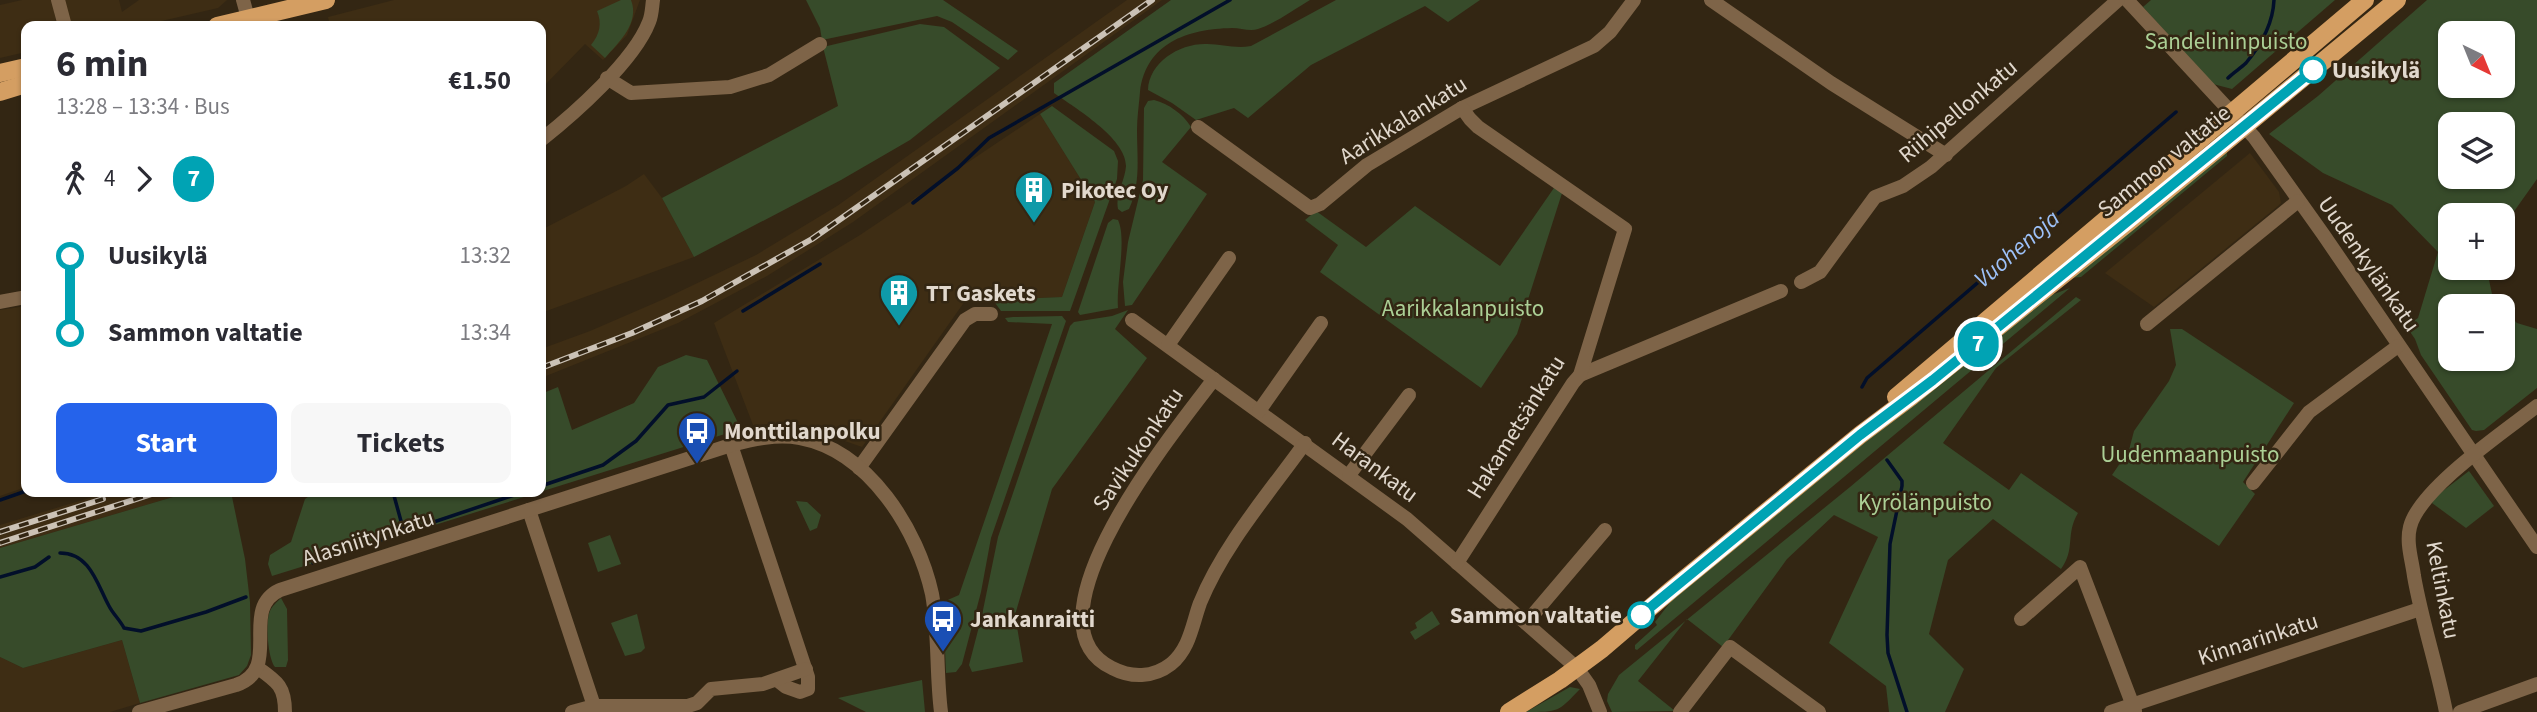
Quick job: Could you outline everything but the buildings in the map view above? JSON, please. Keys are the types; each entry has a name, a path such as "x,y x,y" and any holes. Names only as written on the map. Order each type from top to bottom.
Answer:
{"main road":[{"path":"236,21 326,0"},
{"name":"Sammon valtatie","path":"1860,435 1907,385 2103,224 2365,0"},
{"name":"Sammon valtatie","path":"1509,712 1577,668 1860,435 1933,380 2245,127 2397,0"},
{"path":"0,73 21,68"},
{"path":"0,92 21,86"}],"street":[{"path":"58,0 64,21"},
{"path":"243,0 248,18"},
{"path":"546,136 564,121 633,49 649,22 653,0"},
{"name":"Aarikkalankatu","path":"1198,127 1310,208 1320,204 1367,164 1462,108 1594,46 1610,32 1634,0"},
{"path":"1711,0 1832,83 1946,155"},
{"name":"Riihipellonkatu","path":"1801,282 1820,272 1875,197 1903,186 1946,155 2118,0"},
{"path":"2127,0 2232,113"},
{"path":"607,78 631,93 730,87 769,75 820,44"},
{"name":"Hakametsänkatu","path":"1457,563 1580,376 1625,229 1478,127 1462,108"},
{"name":"Uudenkylänkatu","path":"2232,113 2298,201 2537,547"},
{"path":"2147,324 2298,201"},
{"path":"1168,345 1229,258"},
{"path":"1580,376 1781,291"},
{"path":"0,302 21,298"},
{"path":"859,468 965,320 975,314 991,314"},
{"name":"Harankatu","path":"1132,320 1407,519 1577,668 1589,685 1600,712"},
{"path":"1259,411 1321,323"},
{"path":"2253,483 2309,411 2398,346"},
{"name":"Savikukonkatu","path":"1214,379 1123,504 1094,569 1081,614 1081,631 1085,643 1103,664 1124,674 1154,674 1182,653 1200,603 1221,560 1305,443"},
{"path":"1349,475 1409,395"},
{"name":"Keltinkatu","path":"2446,712 2420,609 2410,550 2410,528 2424,501 2484,446 2537,406"},
{"name":"Alasniitynkatu","path":"258,668 261,659 260,616 265,601 273,593 731,444 755,438 799,438 826,447 859,468 896,511 917,546 934,611 936,678 941,712"},
{"path":"731,444 806,669 808,689 805,692 786,687 777,680"},
{"path":"529,510 594,706"},
{"path":"1526,623 1605,530"},
{"path":"2021,619 2080,567 2134,708"},
{"name":"Kinnarinkatu","path":"2110,712 2134,708 2420,609"},
{"path":"1680,712 1730,647 1819,712"},
{"path":"139,712 242,683 258,668 284,692 285,712"},
{"path":"572,712 594,706 688,706 697,703 711,689 763,684 806,669"},
{"path":"2460,712 2537,684"}],"shaded area":[{"path":"22,0 52,0 56,21 21,21 21,53 0,58 0,5"},
{"path":"63,0 119,0 122,12 139,0 227,0 218,8 162,21 68,21"},
{"path":"394,0 640,0 627,35 603,60 585,44 546,84 546,21 329,21 328,17"},
{"path":"1127,0 1162,0 853,222 767,276 678,323 546,376 546,347 664,299 756,255 837,206"},
{"path":"1040,114 1095,202 1062,297 965,301 862,447 793,423 753,425 714,323 860,235"},
{"path":"2250,153 2279,192 2281,203 2278,206 2154,307 2105,273"},
{"path":"644,174 662,198 694,257 546,311 546,227"},
{"path":"21,307 21,489 0,496 0,310"},
{"path":"92,497 173,497 0,548 0,525"},
{"path":"122,640 140,703 110,712 0,712 0,657 23,668"}],"green space":[{"path":"621,0 631,0 633,17 627,32 605,58 591,45 599,28 597,11"},
{"path":"806,0 943,0 1018,51 1008,60 952,22 937,16 822,40 820,28"},
{"path":"1171,0 1310,0 1258,29 1232,28 1199,32 1171,42 1160,50 1144,75 1140,92 1135,190 1129,209 1122,212 1117,203 1126,166 1124,155 1098,125 1054,93 1054,83"},
{"path":"1336,0 1480,0 1448,22 1425,6 1311,65 1248,118 1234,108 1196,120 1148,90 1154,71 1168,56 1177,51 1197,45 1251,46"},
{"name":"Sandelininpuisto","path":"2151,0 2335,0 2232,89 2213,84 2143,7"},
{"path":"2427,0 2537,0 2537,179 2515,210 2515,203 2438,203 2438,252 2392,205 2323,173 2269,134 2318,96"},
{"path":"920,24 944,27 1000,68 910,140 841,180 694,257 662,198 838,106 823,47"},
{"path":"1154,100 1175,110 1191,127 1162,162 1207,194 1132,305 1125,306 1123,282 1128,242 1143,180 1144,108 1148,101"},
{"path":"1052,106 1114,151 1118,161 1117,179 1070,311 1001,311 993,300 1062,297 1095,202 1040,114"},
{"path":"2227,150 2227,156 2081,277 2070,278"},
{"name":"Aarikkalanpuisto","path":"1556,185 1563,190 1517,334 1481,388 1320,272 1338,245 1305,220 1316,211 1366,247 1415,206 1500,266"},
{"path":"1113,219 1118,220 1122,238 1118,308 1080,315 1078,312 1108,223"},
{"path":"2438,252 2438,280 2489,280 2492,294 2438,294 2438,371 2515,371 2515,321 2537,329 2537,388 2484,430 2472,430 2421,355 2406,326 2418,318"},
{"path":"2070,288 1635,649 1635,645 1657,625 1655,622 1675,596 1974,354 2049,296"},
{"name":"Kyrölänpuisto","path":"2076,297 2081,300 1996,368 1943,443 2009,490 2021,473 2078,513 2072,528 2066,561 2061,569 1993,519 1948,560 1929,634 1964,669 1945,712 1889,712 1886,686 1829,643 1878,537 1834,515 1787,559 1723,647 1687,619 1850,487"},
{"path":"1128,310 1115,329 1147,358 1052,489 1015,615 1023,662 972,672 969,665 998,537 1070,326 1074,322 1112,316"},
{"path":"1062,316 1066,321 991,538 981,592 962,664 956,672 946,673 943,602 959,595 1052,324 1008,322 1005,318"},
{"name":"Uudenmaanpuisto","path":"2170,329 2182,329 2294,403 2243,482 2255,494 2219,546 2112,475 2129,450 2134,431 2169,381 2176,365"},
{"path":"686,355 707,360 741,429 546,490 546,392 558,387 572,430 634,403 658,367"},
{"path":"2469,471 2494,506 2466,528 2432,503 2435,497"},
{"path":"173,497 232,497 245,559 250,602 251,655 247,666 239,675 140,703 122,640 23,668 0,657 0,548"},
{"path":"524,497 272,576 268,564 270,555 291,542 305,499"},
{"path":"796,501 807,502 821,515 817,528 810,531"},
{"path":"610,535 621,564 598,572 588,543"},
{"path":"281,598 287,609 288,660 286,667 275,667 269,649 268,616"},
{"path":"1432,611 1440,624 1415,640 1410,632 1417,628 1415,623"},
{"path":"637,614 645,648 641,652 625,656 611,623"},
{"path":"1686,621 1638,681 1675,711 1612,712 1607,701 1608,694 1619,675"},
{"path":"922,680 925,712 866,712 838,698"},
{"path":"1570,687 1580,689 1557,709 1526,712"}],"waterway":[{"path":"913,203 958,168 989,138 1230,0"},
{"name":"Vuohenoja","path":"2228,78 2246,63 2257,49 2269,25 2274,0"},
{"name":"Vuohenoja","path":"1862,387 1867,378 2176,112"},
{"path":"743,311 820,264"},
{"path":"546,484 603,465 636,441 668,405 704,397 737,371"},
{"name":"Vuohenoja","path":"1887,460 1902,481 1890,544 1888,653 1907,712"},
{"path":"0,500 21,493"},
{"path":"394,497 404,532 508,497"},
{"path":"313,563 404,532"},
{"path":"60,553 70,554 86,564 124,628 141,631 246,597"},
{"path":"0,577 35,567 49,557"}],"railway":[{"path":"546,366 632,333 702,301 812,239 1152,0"},
{"path":"0,543 143,497"},
{"path":"0,532 103,499"}],"bus line":[{"name":"7","path":"1641,615 1860,435 1933,380 2129,222 2313,70"}],"place":[{"name":"Uusikylä","path":"2313,70"},
{"name":"Pikotec Oy","path":"1034,224"},
{"name":"TT Gaskets","path":"899,327"},
{"name":"Monttilanpolku","path":"697,465"},
{"name":"Sammon valtatie","path":"1641,615"},
{"name":"Jankanraitti","path":"943,653"}]}
